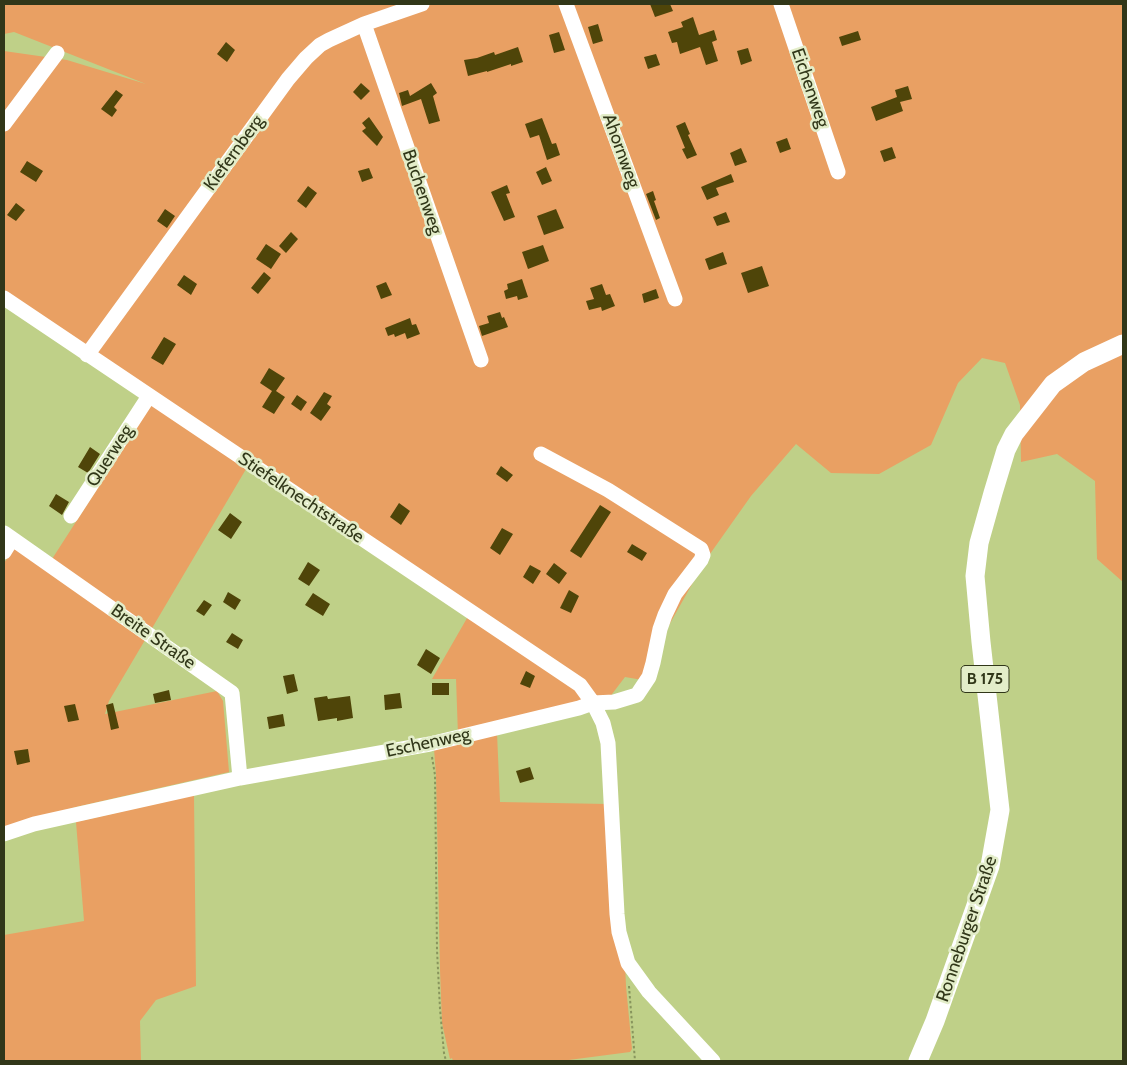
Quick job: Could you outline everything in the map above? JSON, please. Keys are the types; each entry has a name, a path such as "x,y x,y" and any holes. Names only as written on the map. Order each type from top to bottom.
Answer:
{"main road":[{"name":"Ronneburger Straße","path":"918,1061 935,1021 990,866 1000,810 975,576 979,543 993,493 1006,450 1014,434 1053,384 1084,362 1123,344"}],"street":[{"name":"Kiefernberg","path":"87,354 288,79 306,58 320,45 364,24 422,4"},
{"name":"Ahornweg","path":"566,4 675,299"},
{"name":"Eichenweg","path":"781,4 838,172"},
{"name":"Buchenweg","path":"364,24 481,360"},
{"path":"4,124 57,53"},
{"name":"Stiefelknechtstraße","path":"4,298 580,685 593,703"},
{"name":"Querweg","path":"71,516 149,396"},
{"name":"Eschenweg","path":"4,834 34,824 240,778 430,744 593,703 614,702 637,695 644,686 653,663 665,615 675,594 701,560 703,555 701,548 608,490 541,454"},
{"path":"4,552 8,536"},
{"name":"Breite Straße","path":"8,536 232,693 240,778"},
{"path":"593,703 603,723 608,743 617,914 628,963 649,992 713,1061"}],"path":[{"path":"430,744 434,775 437,950 441,1018 446,1061"},
{"path":"628,963 636,1061"}],"shaded area":[{"path":"4,4 1123,4 1123,582 1097,559 1095,481 1057,454 1021,462 1020,405 1005,363 982,358 958,383 931,445 879,474 831,473 796,444 751,496 705,561 668,627 654,682 625,677 609,698 458,735 456,679 432,679 474,606 252,459 109,701 105,714 217,691 223,701 229,772 76,807 4,828 4,563 21,538 52,559 157,396 4,292 4,51 67,60 146,84 14,32 4,34"},
{"path":"497,733 500,802 607,804 625,963 632,1049 630,1052 561,1061 453,1061 452,1058 450,1059 442,1023 434,749"},
{"path":"194,795 196,986 156,1000 140,1021 141,1061 4,1061 4,935 84,921 76,822"}],"building":[{"path":"650,4 670,4 673,11 655,17"},
{"path":"693,17 699,35 714,30 717,40 712,42 718,61 706,65 700,47 680,54 677,42 672,43 668,32 683,27 681,22"},
{"path":"598,24 603,41 593,44 588,27"},
{"path":"858,31 861,40 842,46 839,37"},
{"path":"559,32 565,50 554,53 549,35"},
{"path":"226,42 235,50 227,62 217,54"},
{"path":"518,47 523,62 468,76 464,60 494,52 495,55"},
{"path":"748,48 752,61 741,65 737,51"},
{"path":"656,54 660,65 648,69 644,57"},
{"path":"361,83 370,91 361,100 353,92"},
{"path":"431,83 437,93 433,96 440,121 429,124 421,99 402,106 399,93 408,90 410,96"},
{"path":"908,86 912,99 900,102 903,111 876,121 871,107 897,97 895,90"},
{"path":"116,90 123,95 114,107 117,110 112,117 101,109"},
{"path":"369,117 383,137 377,146 362,131 366,128 362,123"},
{"path":"542,118 552,144 556,143 560,155 547,160 539,135 530,138 525,124"},
{"path":"685,122 690,134 688,135 697,155 687,159 682,149 685,148 676,126"},
{"path":"787,138 791,149 780,153 776,142"},
{"path":"892,147 896,158 884,162 880,151"},
{"path":"741,148 747,162 735,166 730,153"},
{"path":"27,161 43,171 36,182 20,172"},
{"path":"546,167 552,181 542,185 536,172"},
{"path":"369,168 373,178 362,182 358,171"},
{"path":"731,174 734,182 716,188 719,195 707,200 701,187"},
{"path":"507,185 510,193 506,194 515,217 504,221 491,192"},
{"path":"308,186 317,193 306,208 297,201"},
{"path":"653,191 656,200 654,201 660,218 656,220 646,194"},
{"path":"16,203 25,210 16,221 7,215"},
{"path":"165,209 175,216 167,228 157,221"},
{"path":"556,209 564,228 544,235 537,216"},
{"path":"726,212 730,222 717,226 713,217"},
{"path":"291,232 298,239 286,253 279,246"},
{"path":"266,244 281,254 271,269 256,259"},
{"path":"543,245 549,261 528,269 522,252"},
{"path":"723,252 727,264 709,270 705,259"},
{"path":"762,266 769,286 748,293 741,273"},
{"path":"264,272 271,278 258,294 251,288"},
{"path":"184,275 197,284 191,295 177,285"},
{"path":"522,279 528,297 518,300 517,296 506,299 504,291 508,289 507,284"},
{"path":"386,282 392,295 381,299 376,286"},
{"path":"602,284 606,295 610,294 615,306 602,311 601,307 589,310 586,301 594,299 590,288"},
{"path":"656,289 659,298 644,303 642,294"},
{"path":"500,312 508,327 482,336 479,326 489,323 487,316"},
{"path":"410,318 412,325 416,324 420,334 407,339 405,333 395,337 394,334 388,336 385,328"},
{"path":"164,337 176,344 163,365 151,358"},
{"path":"269,368 285,378 276,391 285,397 274,414 262,407 272,391 260,383"},
{"path":"324,392 332,396 327,404 331,407 321,421 310,413"},
{"path":"297,395 307,402 301,411 291,404"},
{"path":"90,447 100,454 88,473 78,467"},
{"path":"501,466 513,475 507,482 496,474"},
{"path":"56,494 69,502 62,515 49,506"},
{"path":"399,503 410,511 401,525 390,517"},
{"path":"600,505 611,512 581,558 570,551"},
{"path":"230,513 242,522 231,539 218,530"},
{"path":"502,528 513,534 500,555 490,548"},
{"path":"632,544 647,553 642,561 627,552"},
{"path":"308,562 320,570 309,586 298,579"},
{"path":"554,563 567,573 559,584 546,574"},
{"path":"530,565 541,571 533,584 523,577"},
{"path":"569,590 579,596 571,613 560,608"},
{"path":"228,592 241,600 235,610 223,602"},
{"path":"313,593 330,604 323,616 305,605"},
{"path":"204,600 212,605 204,616 196,611"},
{"path":"232,633 243,640 238,649 226,642"},
{"path":"426,649 440,658 431,674 417,665"},
{"path":"526,671 535,676 530,688 520,684"},
{"path":"294,674 298,691 287,694 283,676"},
{"path":"432,683 449,683 449,695 432,695"},
{"path":"169,690 171,700 155,703 153,694"},
{"path":"400,693 402,708 385,710 384,695"},
{"path":"327,696 328,699 350,696 353,718 337,721 337,718 318,721 314,698"},
{"path":"113,703 119,728 111,730 106,705"},
{"path":"75,704 79,720 68,722 64,706"},
{"path":"283,714 285,726 269,729 267,717"},
{"path":"28,749 30,762 17,765 14,751"},
{"path":"530,767 534,779 520,783 516,771"}]}
